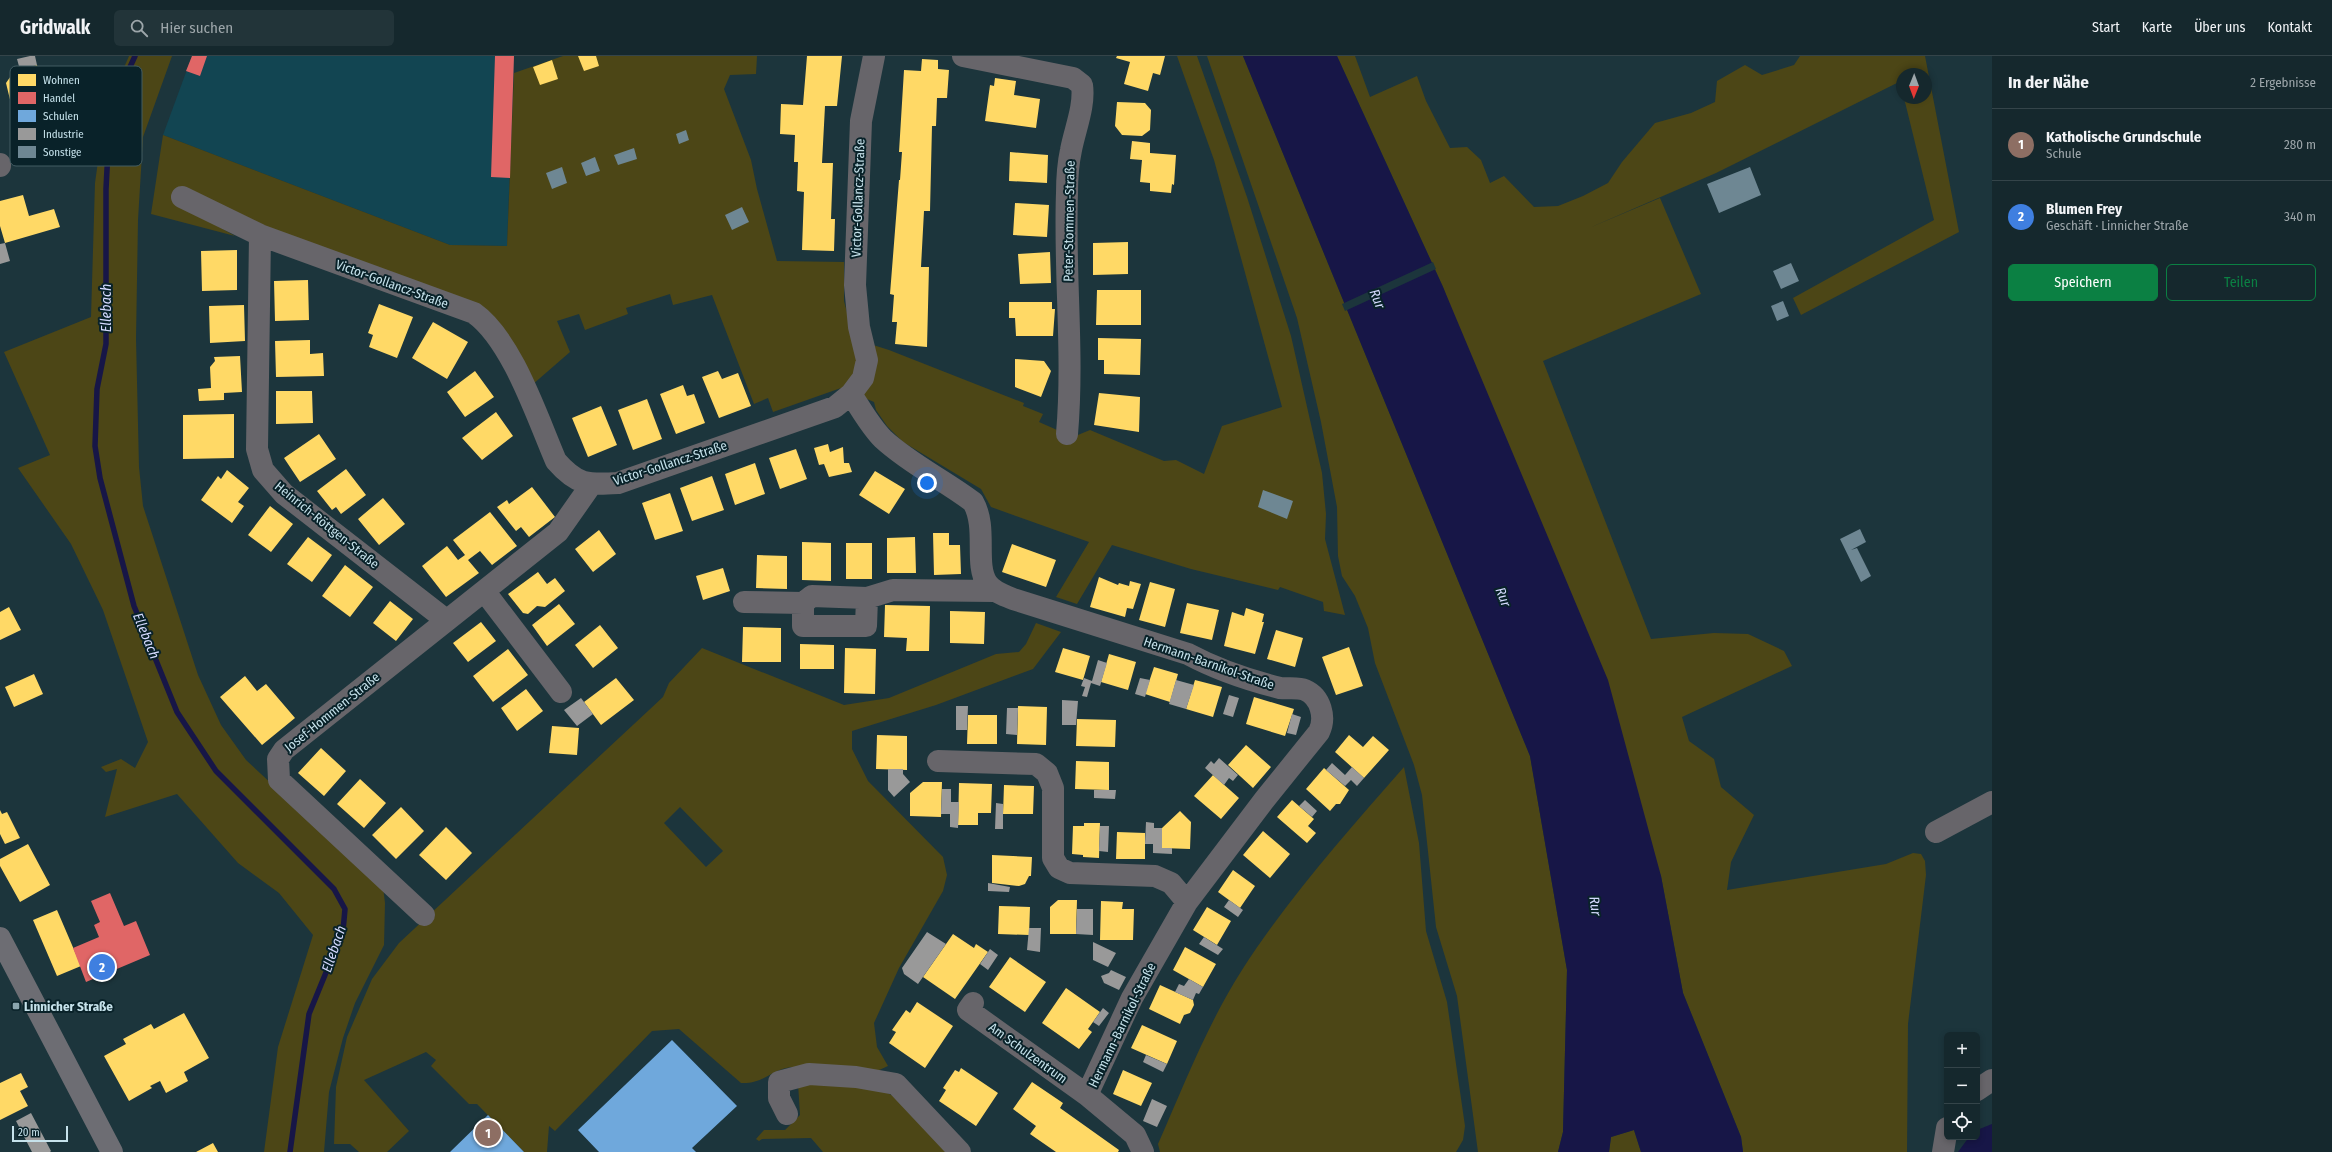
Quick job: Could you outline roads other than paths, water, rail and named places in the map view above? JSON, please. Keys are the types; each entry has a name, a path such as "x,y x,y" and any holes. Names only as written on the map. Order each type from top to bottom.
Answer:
{"main road":[{"path":"0,938 112,1152"}],"street":[{"name":"Victor-Gollancz-Straße","path":"182,197 260,235 474,313 487,322 514,367 556,461 570,476 591,485 618,483 835,407 851,394 863,378 867,360 859,327 855,285 861,121 874,56"},
{"name":"Peter-Stommen-Straße","path":"963,56 1073,78 1082,85 1083,96 1070,153 1067,191 1066,233 1070,380 1067,434"},
{"name":"Heinrich-Röttgen-Straße","path":"260,235 257,449 263,470 284,494 446,620"},
{"name":"Hermann-Barnikol-Straße","path":"851,394 864,416 882,438 908,460 973,502 979,512 982,527 982,572 988,583 996,591 1013,599 1188,654 1211,666 1281,688 1305,690 1316,700 1323,714 1323,724 1319,732 1265,799 1187,902 1132,998 1087,1095"},
{"name":"Josef-Hommen-Straße","path":"424,915 279,780 278,759 284,750 446,620 485,592 558,532 591,485"},
{"path":"744,602 803,603 812,596 867,598 893,590 996,591"},
{"path":"485,592 561,692"},
{"path":"803,603 803,626 866,626 867,598"},
{"path":"938,761 1036,764 1047,773 1053,788 1054,858 1059,868 1070,874 1155,876 1171,883 1187,902"},
{"path":"1936,832 1992,802"},
{"name":"Am Schulzentrum","path":"973,1003 968,1010 1087,1095 1135,1135 1143,1152"},
{"path":"787,1114 779,1098 779,1082 809,1074 856,1077 896,1084 960,1152"},
{"path":"1980,1088 1992,1080"},
{"path":"1942,1152 1944,1140"}],"water":[{"name":"Rur","path":"1243,56 1337,56 1443,287 1608,680 1661,876 1683,993 1741,1137 1743,1152 1641,1152 1634,1130 1611,1137 1609,1152 1558,1152 1563,1132 1567,970 1530,756"},
{"path":"1992,1124 1992,1152 1958,1152 1967,1140 1980,1140 1980,1129"}],"waterway":[{"name":"Ellebach","path":"130,66 135,56"},
{"name":"Ellebach","path":"107,166 106,344 97,389 95,446 100,478 134,606 177,712 216,771 334,889 345,909 343,931 309,1014 290,1152"}],"place":[{"name":"Blumen Frey","path":"102,967"},
{"name":"Linnicher Straße","path":"16,1006"},
{"name":"Katholische Grundschule","path":"488,1133"}]}
